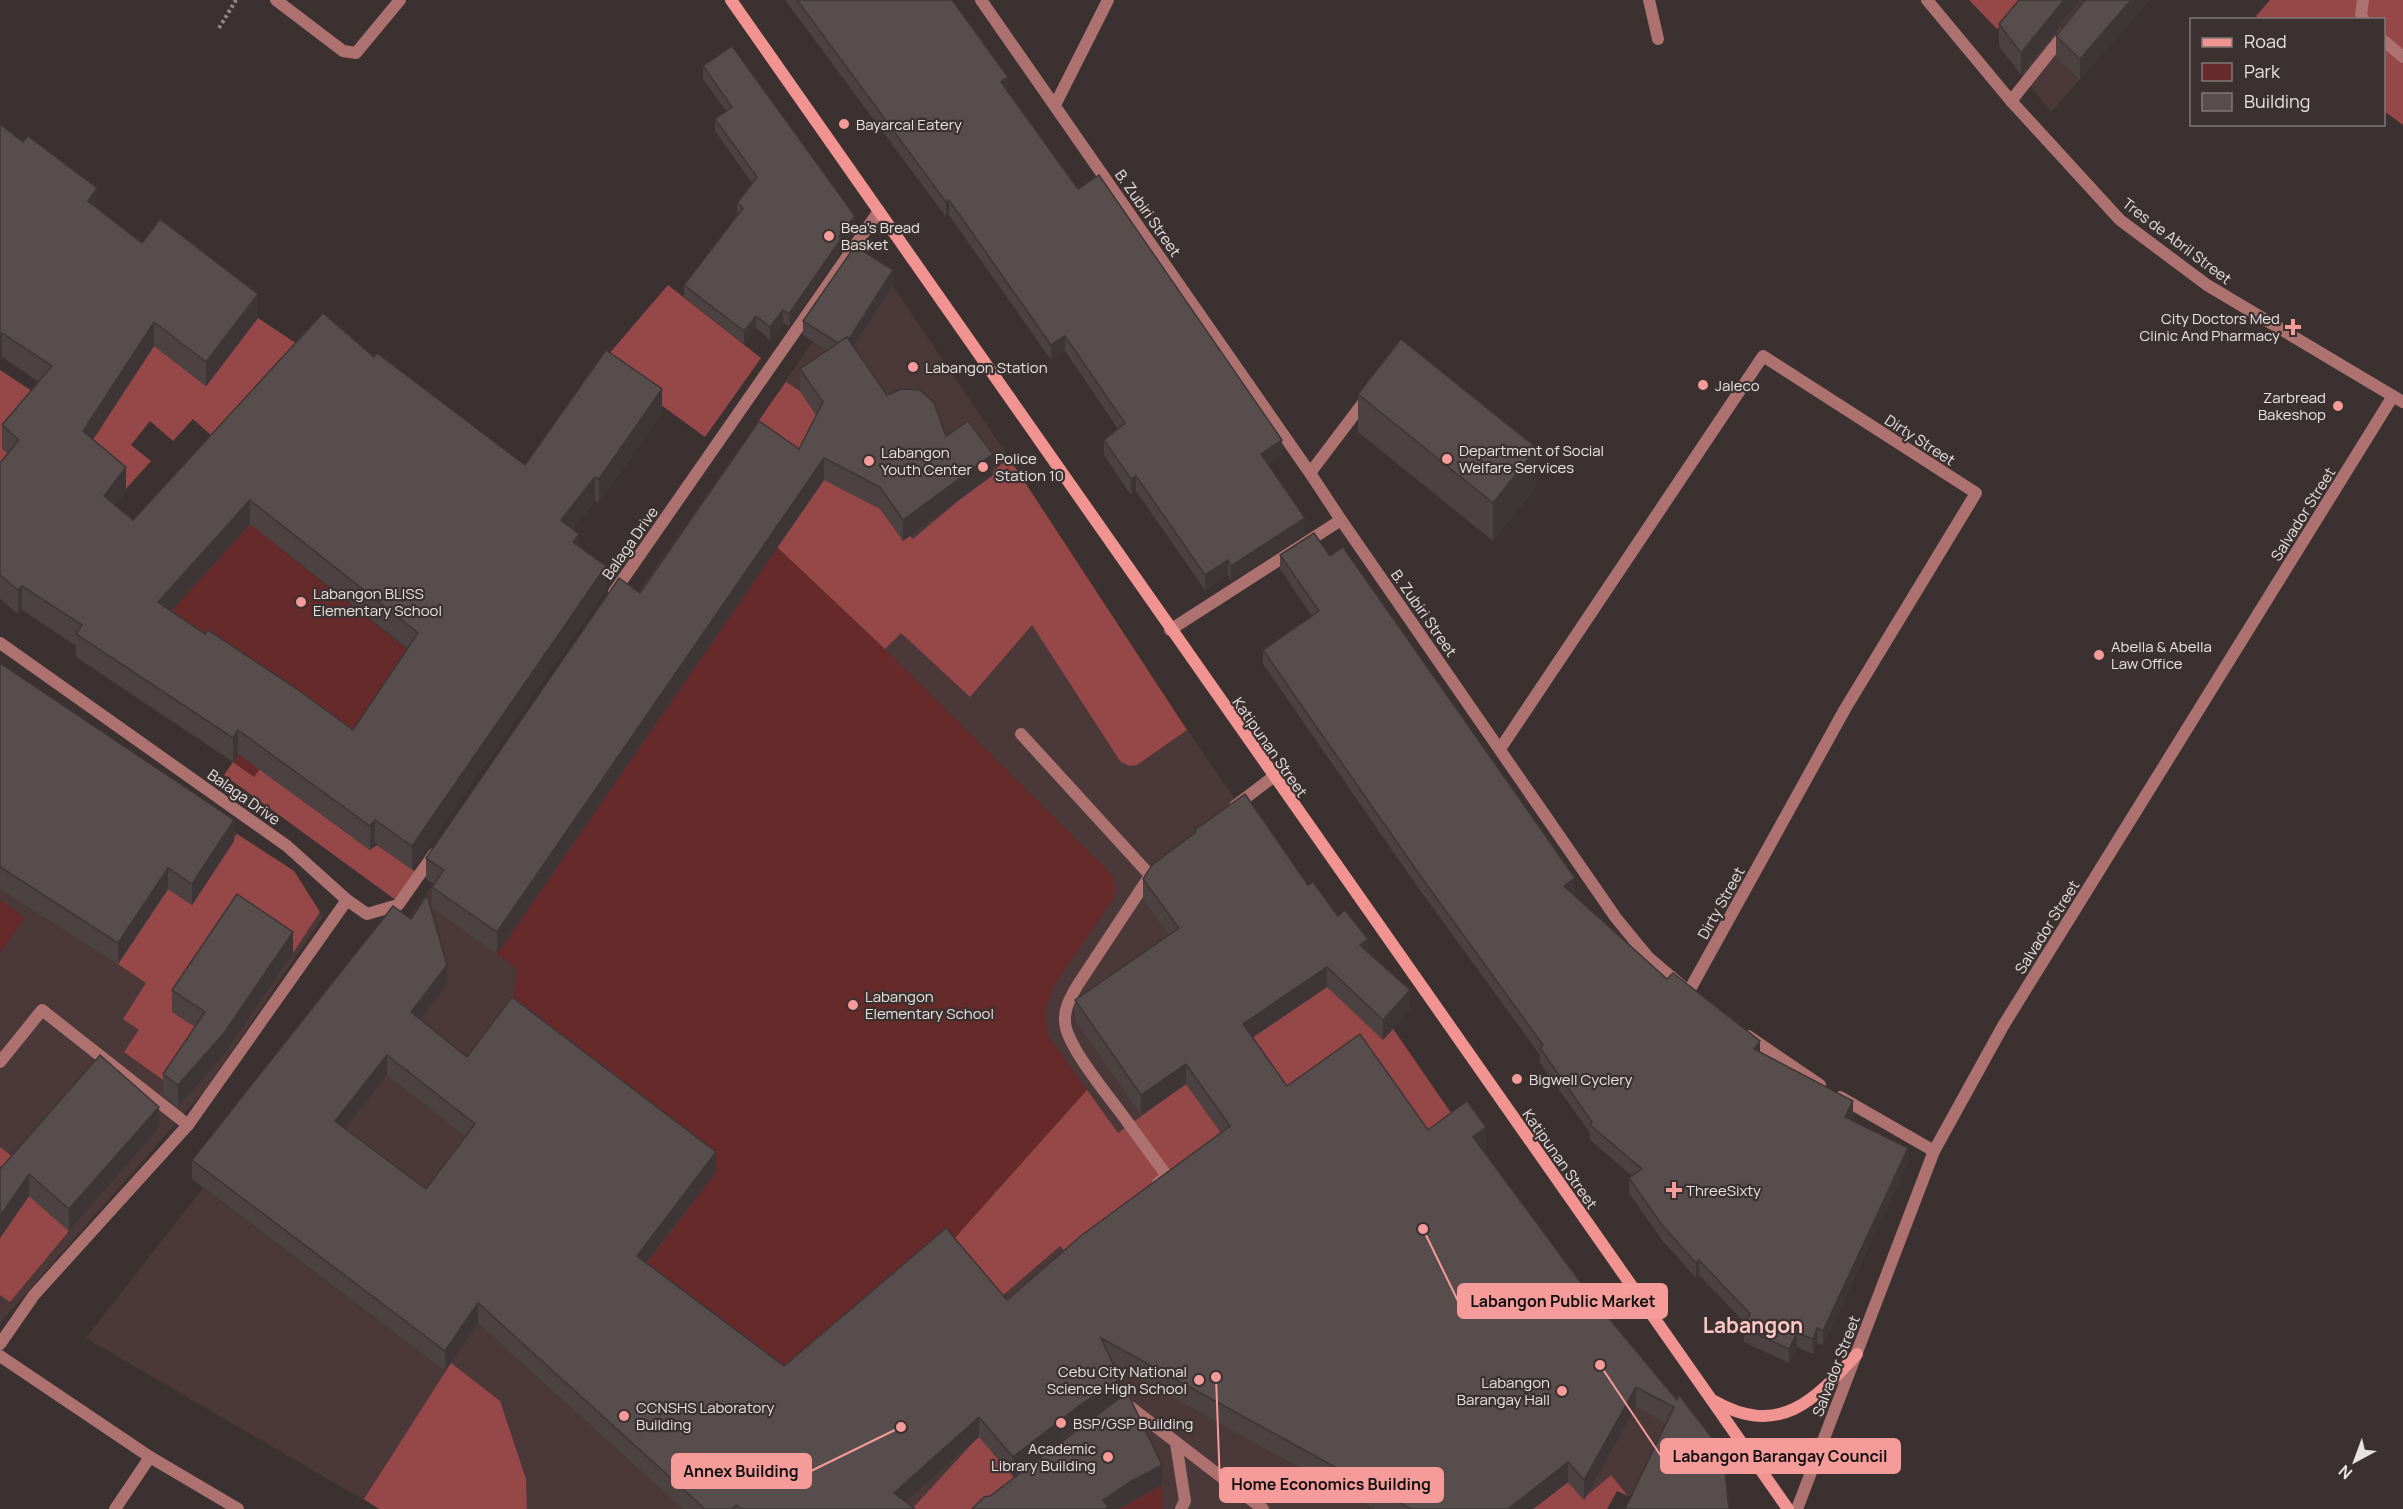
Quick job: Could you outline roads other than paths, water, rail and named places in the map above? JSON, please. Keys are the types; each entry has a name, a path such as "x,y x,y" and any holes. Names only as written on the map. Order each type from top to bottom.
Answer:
{"main road":[{"name":"Katipunan Street","path":"730,0 1788,1509"},
{"path":"1710,1399 1731,1410 1758,1417 1781,1415 1813,1399 1857,1354"}],"street":[{"path":"276,0 343,51 352,54 356,53 400,0"},
{"name":"B. Zubiri Street","path":"981,0 1310,472 1616,918 1648,957 1693,995"},
{"path":"1055,105 1108,0"},
{"path":"1649,0 1658,39"},
{"name":"Tres de Abril Street","path":"1927,0 2011,101 2120,220 2207,285 2398,399"},
{"path":"2363,0 2361,15 2363,18"},
{"path":"2011,101 2077,18"},
{"path":"2385,42 2403,57"},
{"name":"Balaga Drive","path":"606,604 879,211"},
{"name":"Dirty Street","path":"1500,748 1763,356 1976,493 1845,709 1693,995"},
{"path":"1310,472 1374,389"},
{"name":"Salvador Street","path":"1797,1509 1934,1151 2003,1026 2398,399"},
{"path":"1170,630 1341,520"},
{"name":"Balaga Drive","path":"0,643 287,846 346,900 367,914 398,904 438,848"},
{"path":"1021,734 1149,874"},
{"path":"1222,816 1273,777"},
{"path":"1149,1190 1167,1176 1073,1046 1064,1023 1067,1005 1077,986 1149,874 1167,859"},
{"path":"0,1344 34,1295 188,1125 346,900"},
{"path":"0,1062 42,1010 188,1125"},
{"path":"1742,1031 1824,1088 1934,1151"},
{"path":"0,1356 150,1457 238,1509"},
{"path":"1125,1407 1263,1509"},
{"path":"1176,1443 1185,1500 1181,1509"},
{"path":"115,1509 150,1457"}],"place":[{"name":"Bayarcal Eatery","path":"844,124"},
{"name":"Bea's Bread Basket","path":"829,236"},
{"name":"City Doctors Med Clinic And Pharmacy","path":"2293,327"},
{"name":"Labangon Station","path":"913,367"},
{"name":"Jaleco","path":"1703,385"},
{"name":"Zarbread Bakeshop","path":"2338,406"},
{"name":"Department of Social Welfare Services","path":"1447,459"},
{"name":"Labangon Youth Center","path":"869,461"},
{"name":"Police Station 10","path":"983,467"},
{"name":"Labangon BLISS Elementary School","path":"301,602"},
{"name":"Abella & Abella Law Office","path":"2099,655"},
{"name":"Labangon Elementary School","path":"853,1005"},
{"name":"Bigwell Cyclery","path":"1517,1079"},
{"name":"ThreeSixty","path":"1674,1190"},
{"name":"Labangon Public Market","path":"1423,1229"},
{"name":"Labangon Barangay Council","path":"1600,1365"},
{"name":"Home Economics Building","path":"1216,1377"},
{"name":"Cebu City National Science High School","path":"1199,1380"},
{"name":"Labangon Barangay Hall","path":"1562,1391"},
{"name":"CCNSHS Laboratory Building","path":"624,1416"},
{"name":"BSP/GSP Building","path":"1061,1423"},
{"name":"Annex Building","path":"901,1427"},
{"name":"Academic Library Building","path":"1108,1457"}],"district":[{"name":"Labangon","path":"1753,1325"}]}
